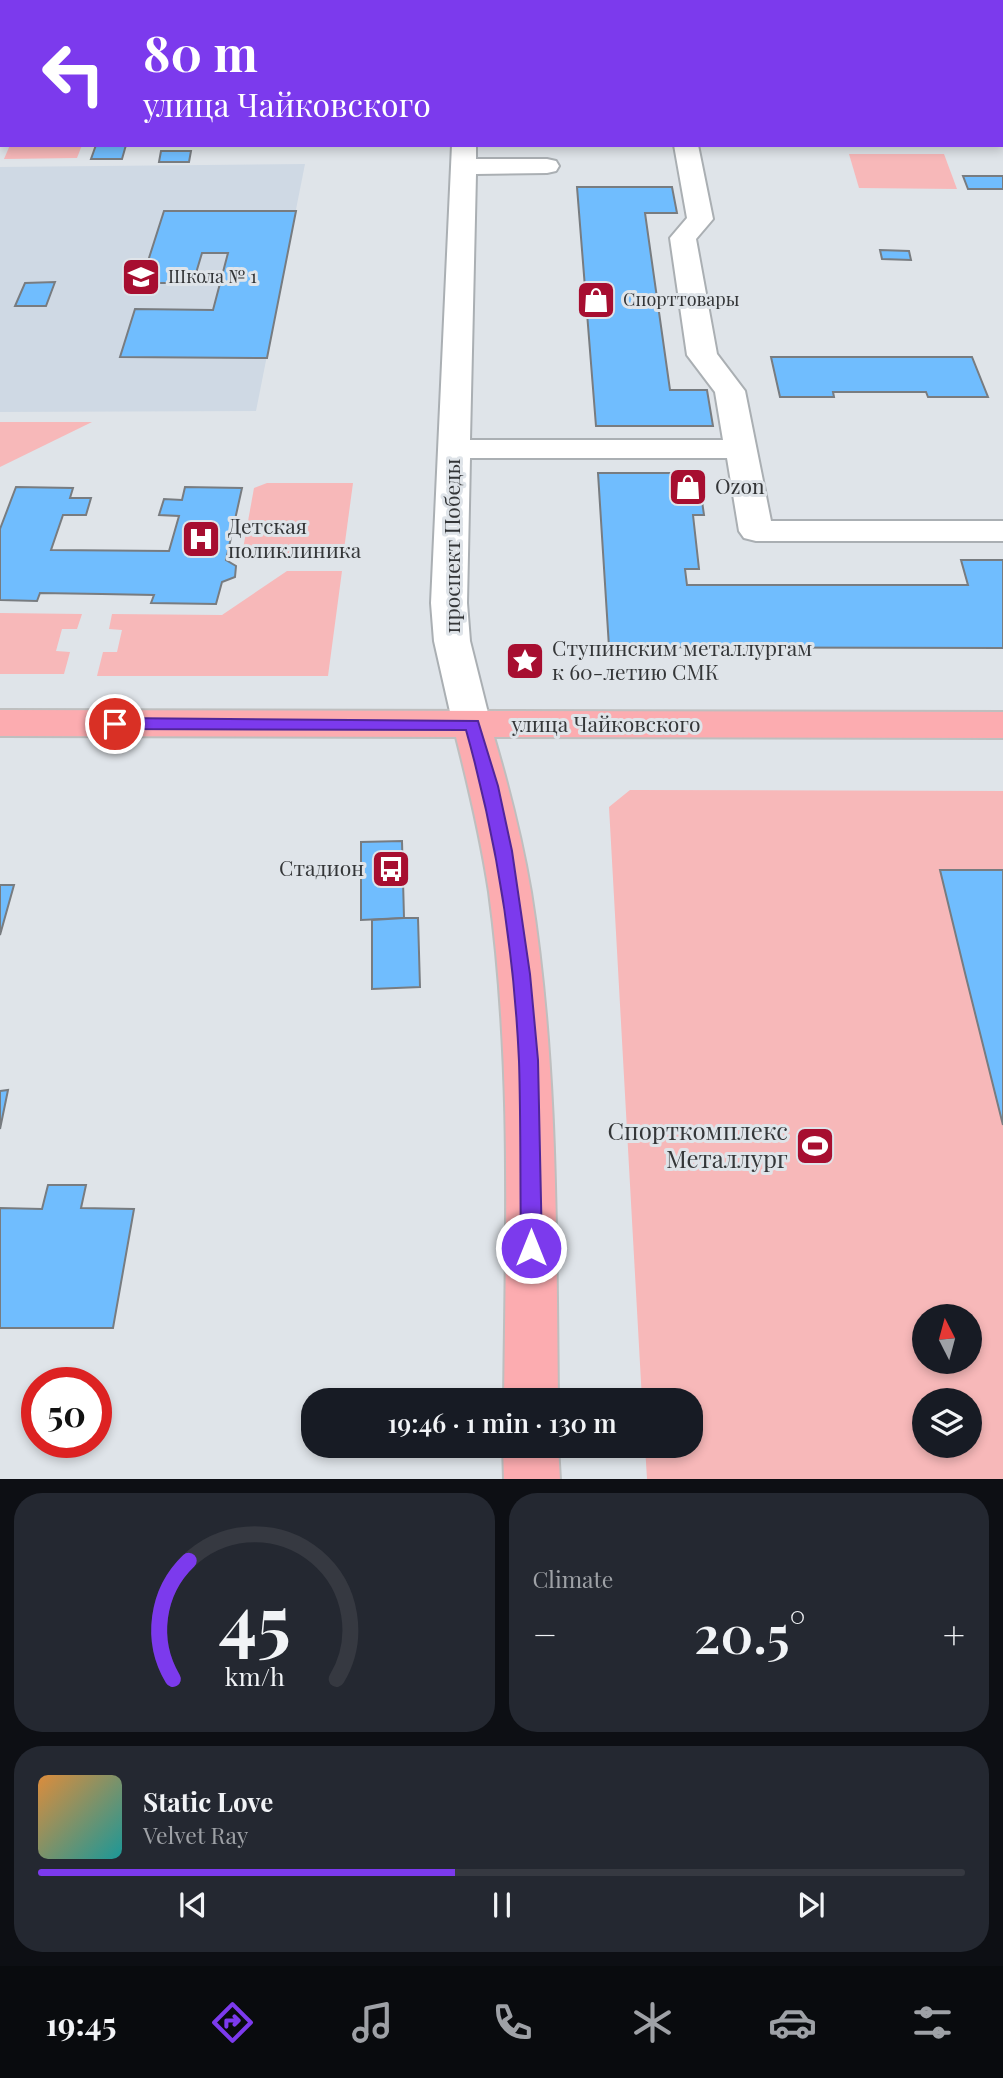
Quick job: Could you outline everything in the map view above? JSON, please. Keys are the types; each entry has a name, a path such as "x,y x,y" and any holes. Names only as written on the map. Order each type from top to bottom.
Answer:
{"main road":[{"name":"улица Чайковского","path":"0,723 1003,725"},
{"name":"проспект Победы","path":"472,725 491,792 503,851 521,974 531,1146 531,1388"},
{"path":"531,1458 531,1479"}],"street":[{"path":"686,147 699,219 683,238 702,355 730,391 756,531 1003,531"},
{"path":"463,156 547,166"},
{"name":"проспект Победы","path":"463,156 449,562 451,629 460,682 472,725"},
{"path":"453,439 741,449"}],"shaded area":[{"path":"9,147 81,147 77,158 4,159"},
{"path":"849,154 944,154 957,189 859,188"},
{"name":"Школа № 1","path":"305,164 256,411 0,412 0,167"},
{"path":"0,422 92,422 0,467"},
{"path":"267,483 353,483 343,557 256,557 243,549 254,488"},
{"path":"287,571 342,571 328,676 97,676 103,652 117,652 122,630 109,629 112,614 222,615"},
{"path":"0,613 82,614 77,629 62,629 56,651 70,652 64,674 0,674"},
{"name":"Спорткомплекс Металлург","path":"630,790 1003,791 1003,1479 647,1479 646,1458 703,1458 703,1388 641,1388 609,807"}],"building":[{"path":"95,147 125,147 122,159 91,159"},
{"path":"161,151 191,151 189,162 159,162"},
{"path":"963,176 1003,176 1003,189 968,189"},
{"path":"577,187 672,187 677,213 645,213 670,390 707,390 713,426 596,426"},
{"path":"164,211 296,211 267,358 120,357 135,309 213,310 228,253 202,253 193,283 141,283"},
{"path":"880,250 909,251 911,260 882,259"},
{"path":"55,282 46,306 15,306 25,283"},
{"path":"771,357 972,357 988,397 928,397 926,392 833,392 834,397 780,397"},
{"path":"598,473 698,473 704,515 693,515 699,569 685,569 687,585 968,585 961,560 1003,560 1003,648 609,647"},
{"name":"Детская поликлиника","path":"16,487 73,488 70,498 91,498 86,515 63,515 51,550 169,551 179,516 159,515 164,499 182,500 185,487 242,488 226,560 236,566 235,577 222,582 216,604 151,603 154,595 102,594 40,593 37,601 0,600 0,529"},
{"path":"402,841 404,918 361,920 361,842"},
{"path":"940,870 1003,870 1003,1125 965,973"},
{"path":"0,885 14,885 0,935"},
{"path":"418,918 420,987 372,989 372,920"},
{"path":"8,1090 0,1129 0,1091"},
{"path":"48,1185 86,1185 81,1208 134,1209 113,1328 0,1328 0,1208 42,1209"}],"place":[{"name":"Школа № 1","path":"141,277"},
{"name":"Спорттовары","path":"596,300"},
{"name":"Ozon","path":"688,487"},
{"name":"Детская поликлиника","path":"201,539"},
{"name":"Ступинским металлургам к 60-летию СМК","path":"525,661"},
{"name":"Стадион","path":"391,869"},
{"name":"Спорткомплекс Металлург","path":"815,1146"}],"route":[{"path":"115,724 472,725 494,805 514,913 521,974 528,1060 531,1248"}]}
